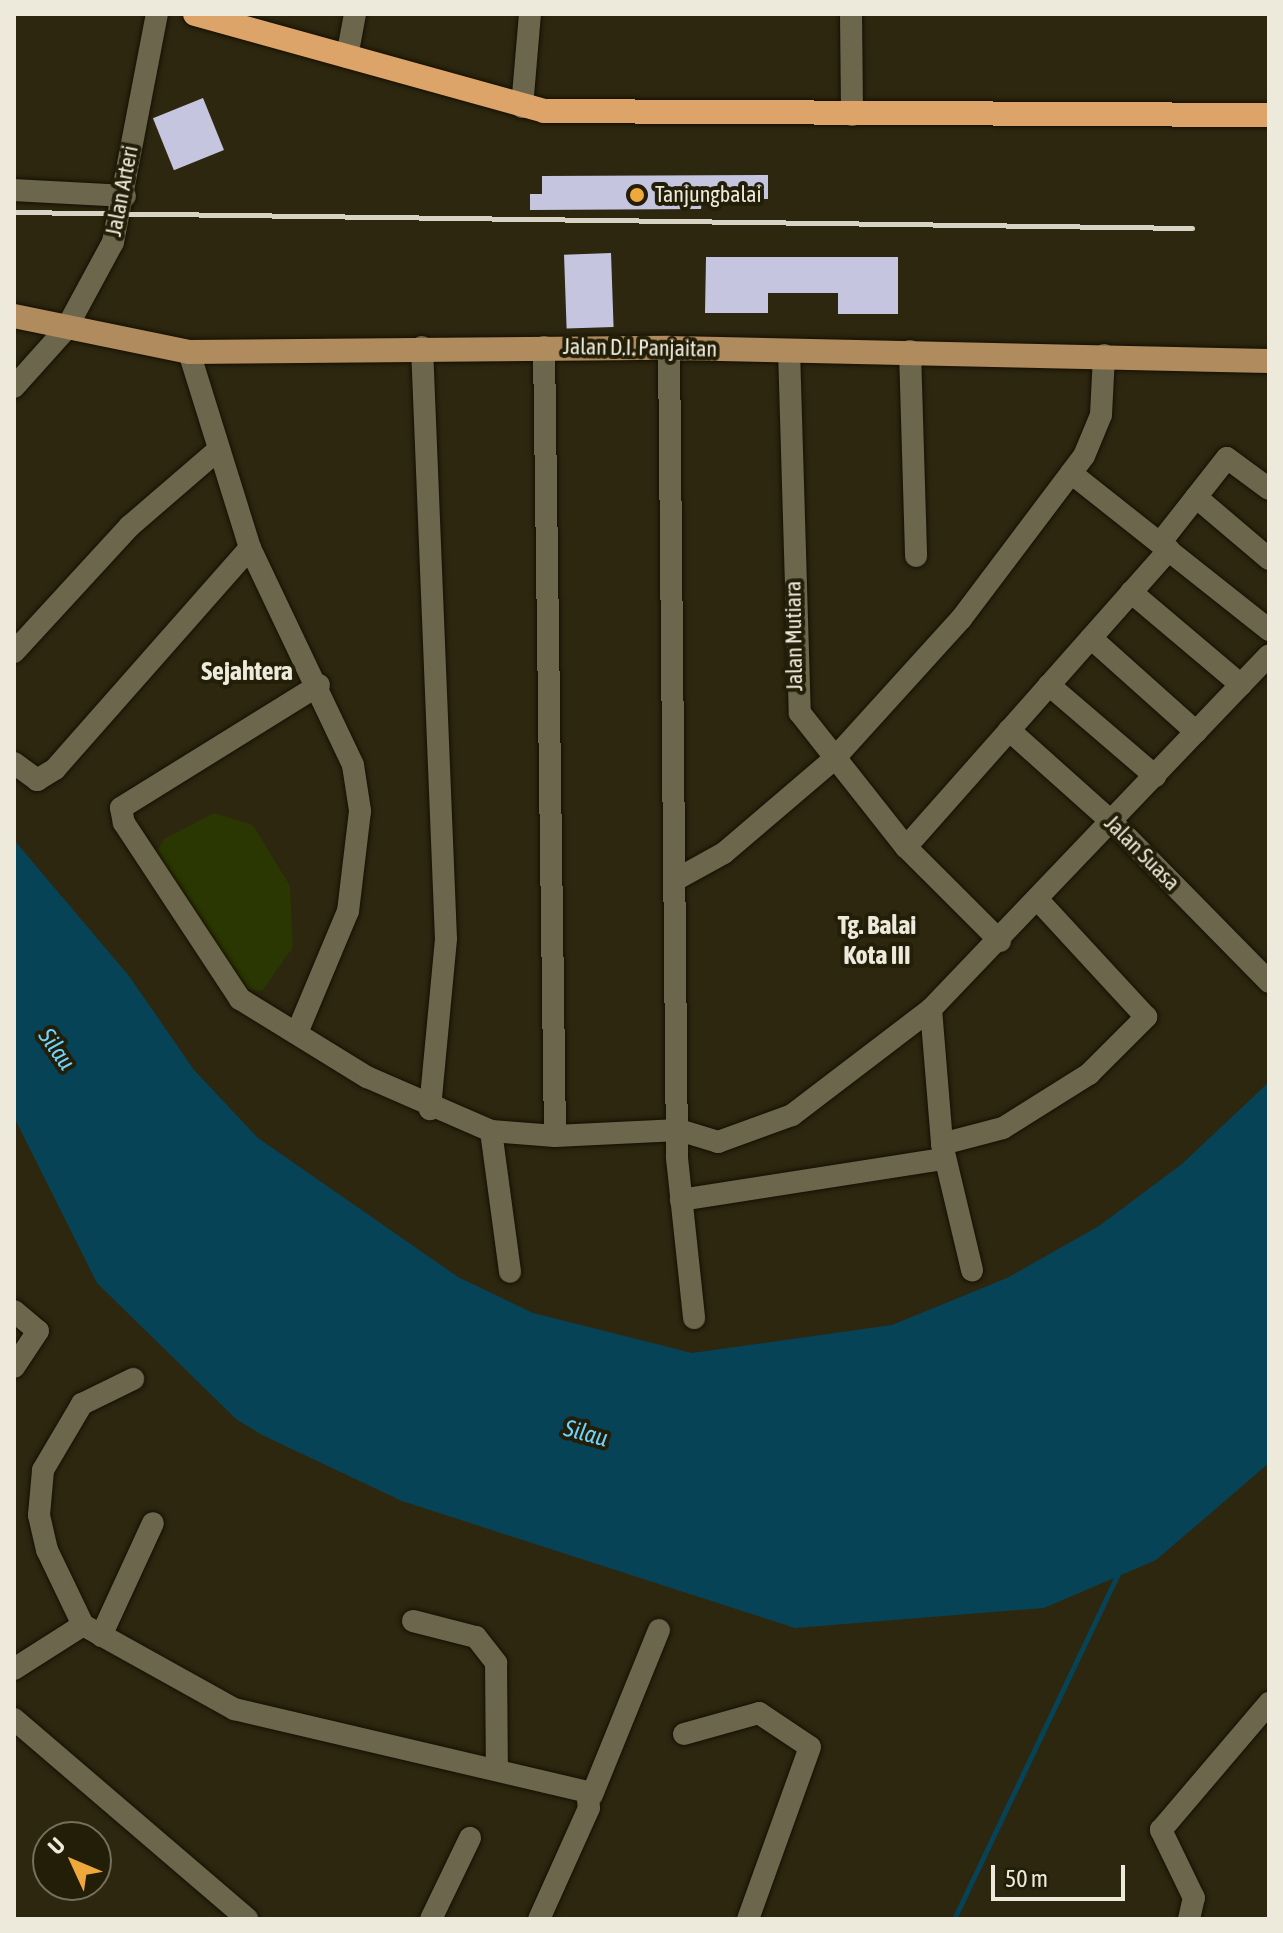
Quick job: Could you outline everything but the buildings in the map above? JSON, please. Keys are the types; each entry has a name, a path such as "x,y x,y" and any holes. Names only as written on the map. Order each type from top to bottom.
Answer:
{"highway":[{"path":"195,14 522,107 852,115 1269,115"}],"main road":[{"name":"Jalan D.I. Panjaitan","path":"14,316 189,352 422,347 669,348 1104,355 1269,361"}],"street":[{"name":"Jalan Arteri","path":"14,387 66,329 92,290 125,196 142,65 157,14"},
{"path":"347,57 355,14"},
{"path":"522,107 530,14"},
{"path":"851,14 852,115"},
{"path":"14,190 125,196"},
{"path":"422,347 446,939 430,1109"},
{"path":"544,347 555,1136"},
{"path":"669,348 679,1130 681,1200 694,1318"},
{"name":"Jalan Mutiara","path":"789,350 796,701 833,760 906,847 1000,941"},
{"path":"910,351 916,556"},
{"path":"189,352 250,548 348,746 359,824 348,911 297,1033"},
{"path":"677,879 724,853 833,760 961,619 1071,473 1101,415 1104,355"},
{"path":"14,652 130,526 218,450"},
{"path":"906,847 1131,592 1196,497 1227,458 1269,489"},
{"path":"1071,473 1269,630"},
{"path":"1196,497 1269,559"},
{"path":"14,763 37,780 55,769 250,548"},
{"path":"1131,592 1241,685"},
{"path":"1091,638 1196,732"},
{"path":"319,685 129,800 120,815 227,983 297,1033 430,1109 491,1131 555,1136 679,1130 718,1142 749,1136 831,1091 931,1009 1000,941 1269,655"},
{"path":"1049,685 1155,776"},
{"name":"Jalan Suasa","path":"1009,730 1112,822 1269,982"},
{"path":"681,1200 943,1152 983,1137 1089,1074 1146,1017 1038,900"},
{"path":"931,1009 943,1152 972,1270"},
{"path":"491,1131 510,1272"},
{"path":"14,1311 38,1331 14,1367"},
{"path":"133,1379 82,1404 43,1470 39,1515 47,1550 92,1630 234,1709 497,1769 592,1795"},
{"path":"14,1669 92,1630 153,1523"},
{"path":"413,1621 476,1637 496,1663 497,1769"},
{"path":"539,1919 659,1630"},
{"path":"684,1734 759,1713 810,1747 748,1919"},
{"path":"1189,1919 1194,1898 1161,1830 1265,1716"},
{"path":"14,1719 247,1919"},
{"path":"431,1919 470,1838"}],"green space":[{"path":"214,813 253,825 290,886 293,947 262,991 240,988 154,856 164,839"}],"water":[{"name":"Silau","path":"14,840 129,976 194,1070 258,1138 458,1277 533,1313 692,1353 892,1325 1007,1278 1099,1226 1182,1164 1269,1082 1269,1463 1156,1560 1044,1608 795,1628 402,1501 262,1435 236,1419 97,1283 14,1117"}],"waterway":[{"path":"954,1919 1118,1573"}],"railway":[{"path":"14,212 1192,228"}],"place":[{"name":"Tanjungbalai","path":"637,195"}],"district":[{"name":"Sejahtera","path":"247,672"},
{"name":"Tg. Balai Kota III","path":"877,941"}]}
